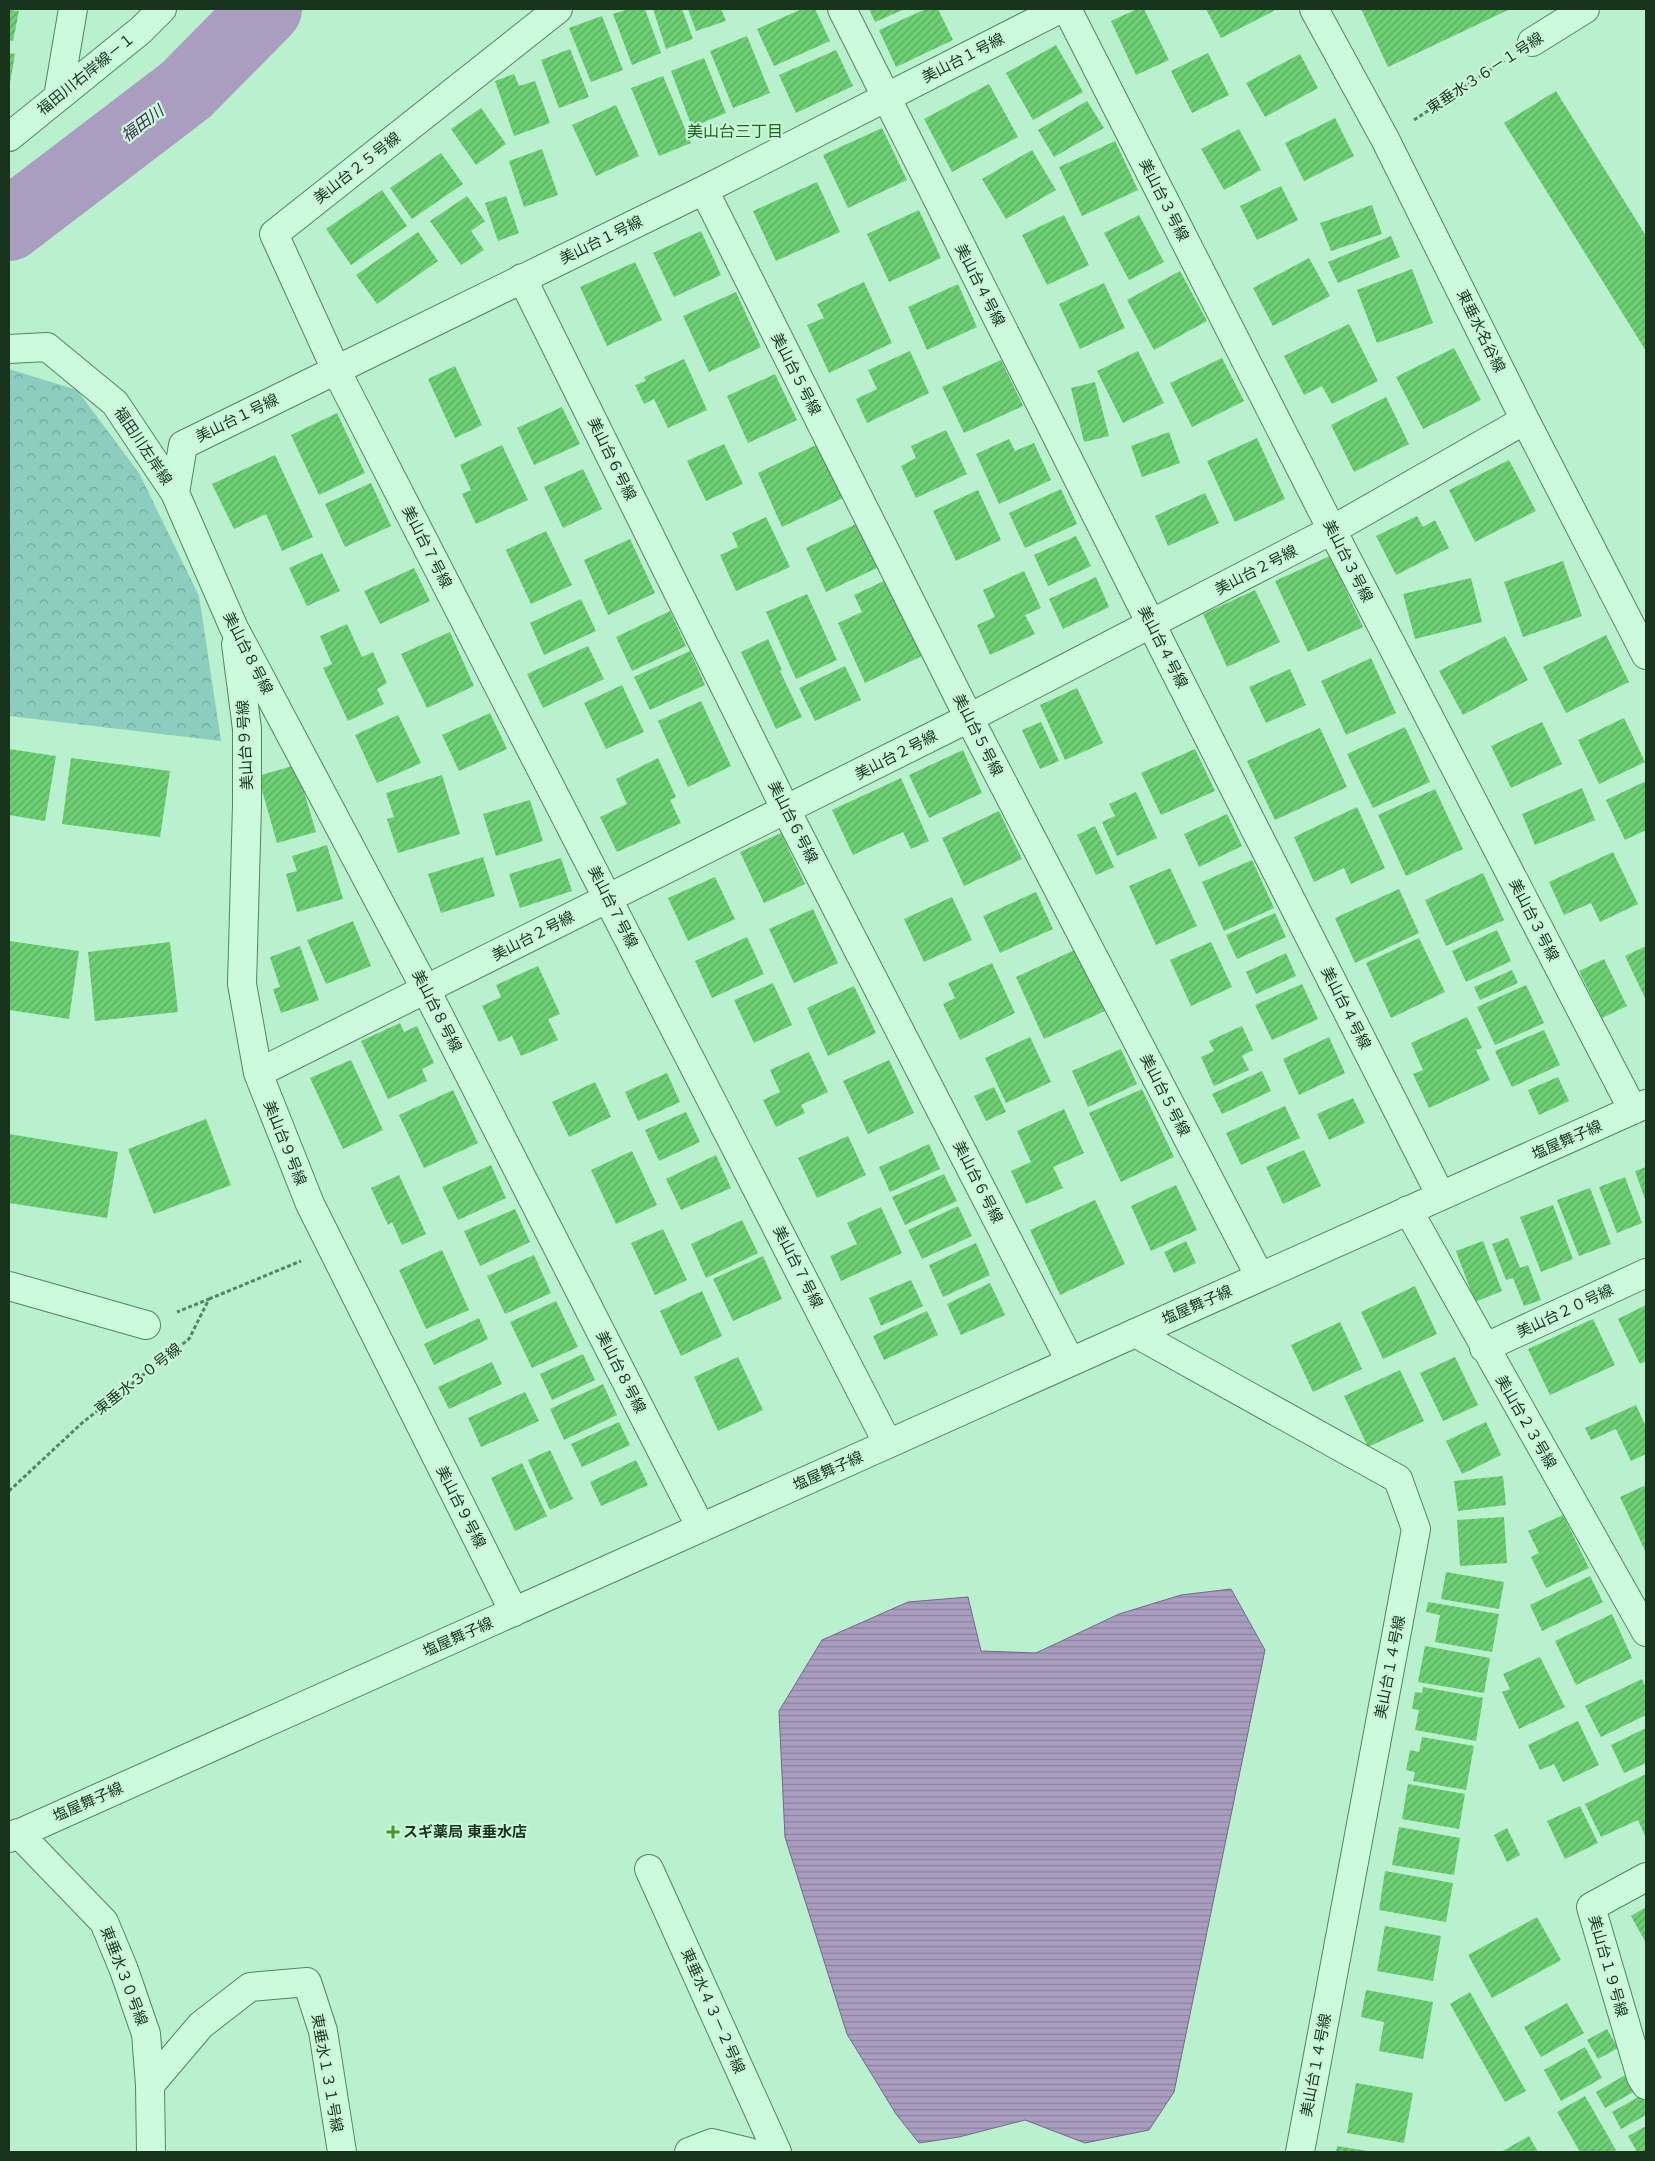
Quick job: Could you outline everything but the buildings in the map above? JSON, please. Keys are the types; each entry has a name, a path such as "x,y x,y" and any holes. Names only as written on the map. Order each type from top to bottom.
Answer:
{"street":[{"path":"58,97 73,9"},
{"name":"福田川右岸線－１","path":"9,137 141,30 162,9"},
{"name":"美山台２５号線","path":"336,370 274,234 558,9"},
{"name":"美山台４号線","path":"842,9 1441,1196"},
{"name":"美山台１号線","path":"175,493 183,445 704,190 1060,9"},
{"name":"美山台３号線","path":"1067,9 1332,530 1640,1107"},
{"name":"東垂水名谷線","path":"1314,9 1386,138 1525,420 1646,655"},
{"name":"東垂水３６－１号線","path":"1532,42 1585,9"},
{"path":"9,109 38,114"},
{"name":"美山台５号線","path":"704,190 970,718 1260,1277"},
{"name":"美山台６号線","path":"522,278 786,810 1070,1361"},
{"name":"福田川左岸線","path":"9,349 47,347 115,403 175,493"},
{"name":"美山台７号線","path":"336,370 888,1444"},
{"name":"美山台２号線","path":"258,1073 970,718 1332,530 1525,420"},
{"name":"美山台８号線","path":"175,493 234,628 426,990 701,1528"},
{"name":"美山台９号線","path":"234,628 247,729 248,805 242,984 258,1073 310,1204 514,1612"},
{"name":"塩屋舞子線","path":"13,1836 1640,1107"},
{"name":"美山台２３号線","path":"1408,1210 1484,1348 1646,1632"},
{"name":"美山台２０号線","path":"1484,1348 1646,1273"},
{"path":"9,1286 146,1324"},
{"name":"美山台１４号線","path":"1135,1334 1398,1479 1416,1529 1300,2152"},
{"name":"東垂水３０号線","path":"13,1836 104,1922 124,1970 146,2034 150,2085 151,2152"},
{"name":"東垂水４３－２号線","path":"649,1869 777,2152"},
{"name":"美山台１９号線","path":"1646,1877 1591,1907 1641,2077 1646,2085"},
{"name":"東垂水１３１号線","path":"150,2085 201,2025 250,1987 307,1982 323,2031 342,2152"},
{"path":"688,2152 712,2143 749,2152"}],"path":[{"name":"東垂水３６－１号線","path":"1386,138 1532,42"},
{"path":"146,1324 332,1248"},
{"name":"東垂水３０号線","path":"9,1491 82,1423 189,1339 209,1299"}],"green space":[{"path":"9,369 77,390 139,473 199,596 221,741 9,716"}],"shaded area":[{"path":"1231,1589 1265,1650 1174,2092 1149,2130 1085,2143 1025,2120 959,2137 919,2143 896,2114 847,2034 785,1837 779,1711 822,1640 908,1602 968,1597 981,1651 1036,1653 1119,1614 1181,1595"}],"waterway":[{"name":"福田川","path":"9,225 186,90 266,9"}],"place":[{"name":"スギ薬局 東垂水店","path":"393,1832"}],"district":[{"name":"美山台三丁目","path":"735,131"}]}
